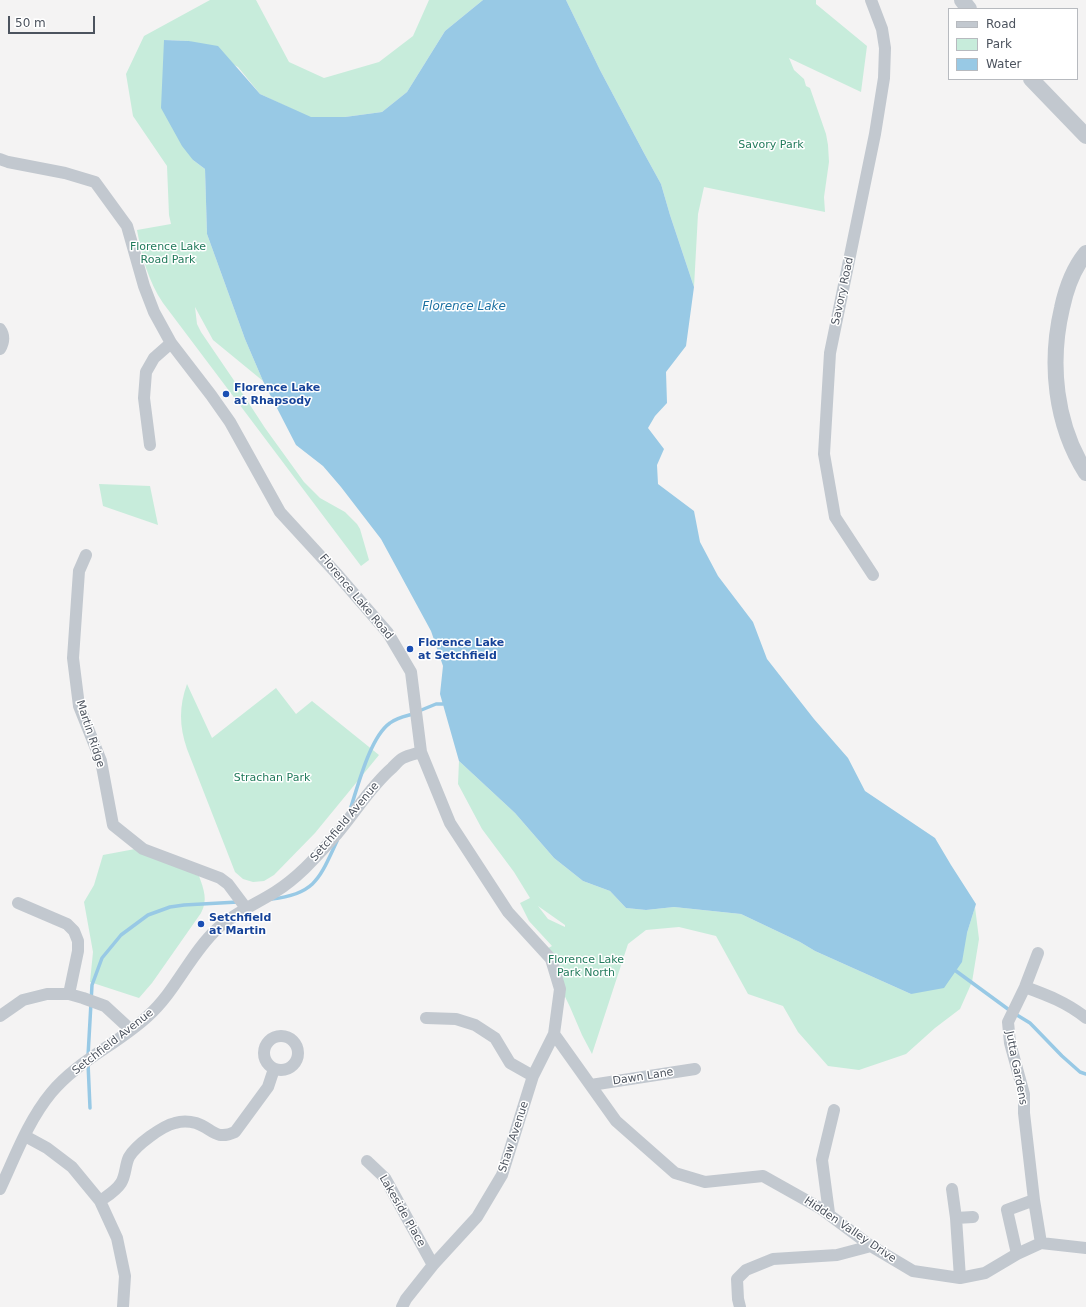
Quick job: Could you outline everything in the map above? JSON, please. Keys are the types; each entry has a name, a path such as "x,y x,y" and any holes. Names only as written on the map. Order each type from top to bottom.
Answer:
{"street":[{"name":"Savory Road","path":"871,0 882,29 885,48 884,78 875,134 830,353 824,454 835,517 873,575"},
{"path":"962,0 968,8"},
{"path":"1032,80 1086,136"},
{"name":"Florence Lake Road","path":"0,159 8,162 65,173 95,182 127,226 144,286 154,312 171,343 230,422 280,512 388,633 411,672 421,752 450,823 508,912 551,959 560,989 554,1034"},
{"path":"1086,253 1078,262 1066,292 1058,324 1054,355 1059,403 1063,421 1071,443 1086,473"},
{"path":"0,329 3,337 3,343 0,349"},
{"path":"150,445 144,398 146,372 154,358 171,343"},
{"name":"Martin Ridge","path":"86,555 79,571 73,658 79,706 101,761 113,825 143,849 220,878 228,884 246,908"},
{"name":"Setchfield Avenue","path":"0,1189 37,1112 52,1092 89,1059 131,1030 161,1004 200,949 216,930 246,908 276,892 301,873 338,833 388,771 403,758 421,752"},
{"path":"18,903 67,924 74,931 78,941 78,951 68,994"},
{"name":"Jutta Gardens","path":"1038,952 1025,987 1008,1022 1010,1043 1024,1094 1024,1113 1034,1200 1041,1244"},
{"path":"1025,987 1051,996 1086,1018"},
{"path":"0,1016 23,1000 47,994 68,994 105,1006 131,1030"},
{"path":"426,1018 456,1019 475,1024 495,1038 510,1063 533,1076"},
{"path":"554,1034 590,1085"},
{"name":"Shaw Avenue","path":"402,1307 406,1299 433,1265 477,1217 502,1175 533,1076 554,1034"},
{"path":"100,1201 112,1193 120,1185 124,1178 126,1163 134,1150 160,1129 169,1124 177,1122 197,1123 216,1134 222,1135 235,1132 268,1087 274,1069"},
{"name":"Dawn Lane","path":"590,1085 695,1069"},
{"name":"Hidden Valley Drive","path":"590,1085 616,1121 675,1172 705,1182 763,1176 829,1213 871,1246 913,1271 960,1278 985,1273 1017,1254 1041,1244 1086,1248"},
{"path":"829,1213 822,1160 834,1110"},
{"path":"25,1136 47,1148 72,1167 100,1201 117,1238 124,1276 123,1307"},
{"name":"Lakeside Place","path":"368,1161 384,1178 433,1265"},
{"path":"952,1189 956,1218 960,1278"},
{"path":"1017,1254 1006,1210 1034,1200"},
{"path":"956,1218 973,1217"},
{"path":"740,1307 737,1279 746,1270 773,1259 837,1256 871,1246"}],"green space":[{"name":"Florence Lake Road Park","path":"210,0 256,0 289,62 324,78 379,62 413,36 429,0 483,0 445,31 407,92 382,112 345,117 311,118 260,94 238,67 189,41 164,40 193,160 205,169 207,234 245,339 263,381 213,340 195,307 197,324 265,428 304,482 320,498 345,512 357,524 360,529 369,560 361,566 163,303 153,286 143,259 137,230 171,224 169,215 167,166 133,116 126,74 144,36"},
{"name":"Savory Park","path":"566,0 816,0 816,4 867,46 861,92 789,58 794,70 804,79 806,86 810,88 826,134 829,162 824,197 825,212 704,187 698,214 694,287 661,184 600,70"},
{"path":"99,484 150,486 158,525 103,506"},
{"name":"Strachan Park","path":"187,684 212,738 276,688 296,714 312,701 379,755 315,833 274,875 264,881 253,882 243,879 235,872 184,741 181,724 181,708"},
{"name":"Florence Lake Park North","path":"459,761 515,813 554,858 583,881 610,891 626,908 646,910 674,907 741,914 800,942 815,951 911,994 967,933 975,907 979,939 972,982 960,1009 935,1028 906,1054 859,1070 828,1066 798,1032 783,1006 748,994 716,936 679,927 646,930 628,944 592,1054 543,951 552,946 529,921 520,903 530,898 514,872 482,829 458,784","holes":["538,906 565,925 565,927 548,919"]},
{"path":"135,849 199,876 204,890 205,899 201,913 152,983 139,998 90,982 93,952 84,902 94,885 103,855"}],"water":[{"name":"Florence Lake","path":"483,0 566,0 600,70 661,184 694,287 686,346 666,372 667,403 655,416 648,428 664,449 657,465 658,484 694,511 700,542 718,576 753,622 767,659 814,719 848,758 865,791 935,838 976,904 967,933 962,962 944,988 911,994 815,951 800,942 741,914 674,907 646,910 626,908 610,891 583,881 554,858 515,813 459,761 440,694 443,666 431,631 381,539 323,466 296,445 263,381 245,339 207,234 205,169 193,160 182,146 161,108 164,40 189,41 218,46 260,94 311,117 345,117 382,112 407,92 445,31"}],"waterway":[{"path":"419,711 436,704 443,704"},
{"path":"350,810 361,776 376,739 392,721 413,714"},
{"path":"272,899 287,897 298,893 315,882 326,865 337,841"},
{"path":"88,1056 92,985 102,958 121,935 148,915 170,907 238,902"},
{"path":"956,971 1012,1012 1030,1023 1062,1056 1080,1072 1086,1074"},
{"path":"88,1063 90,1108"}],"place":[{"name":"Florence Lake at Rhapsody","path":"226,394"},
{"name":"Florence Lake at Setchfield","path":"410,649"},
{"name":"Setchfield at Martin","path":"201,924"}]}
